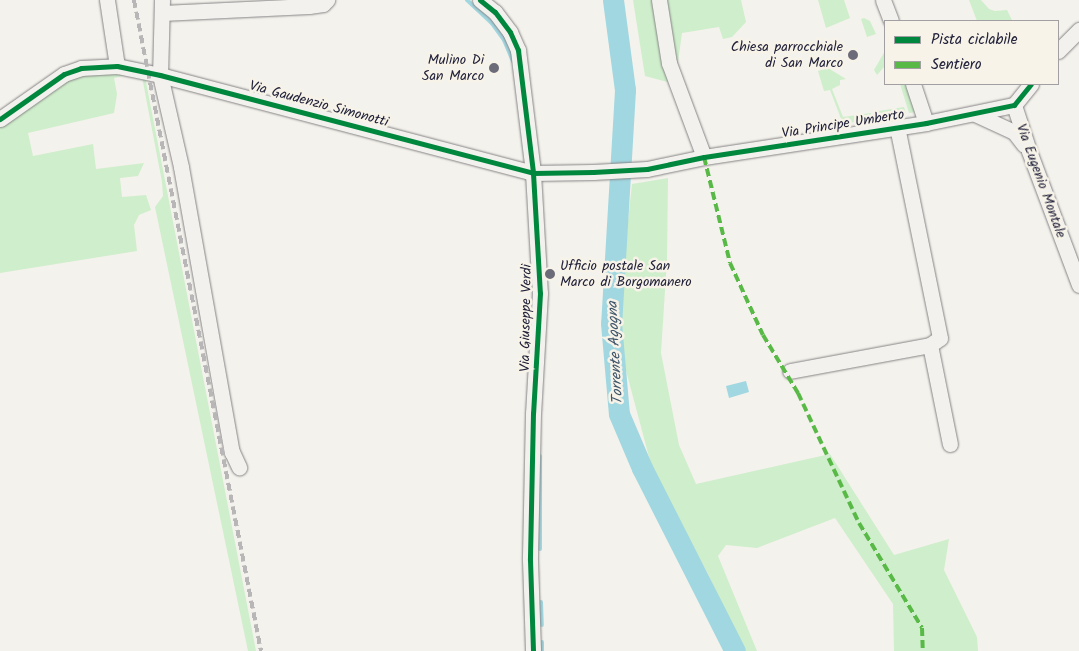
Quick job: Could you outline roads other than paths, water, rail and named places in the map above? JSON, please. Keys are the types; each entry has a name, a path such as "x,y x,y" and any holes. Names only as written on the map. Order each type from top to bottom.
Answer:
{"street":[{"path":"107,0 117,66"},
{"path":"240,467 232,452 181,167 160,75 162,7 310,6 323,4 327,0"},
{"name":"Via Giuseppe Verdi","path":"480,0 495,12 510,32 518,50 534,173 540,293 533,413 530,560 533,651"},
{"path":"659,0 669,63 704,157"},
{"path":"883,0 891,20"},
{"path":"1059,50 1079,30"},
{"name":"Via Gaudenzio Simonotti","path":"0,119 64,74 81,68 117,66 160,75 534,173 647,169"},
{"path":"913,85 926,123"},
{"path":"1014,105 1031,85"},
{"name":"Via Principe Umberto","path":"647,169 704,157 926,123 1014,105"},
{"name":"Via Eugenio Montale","path":"1014,105 1029,151 1078,278"},
{"path":"974,114 994,121 1014,132 1029,151"},
{"path":"790,371 930,345 940,338 938,320 897,127"},
{"path":"930,345 950,444"}],"water":[{"path":"746,381 749,392 729,398 726,386"}],"waterway":[{"path":"467,0 491,22 504,40 513,61"},
{"name":"Torrente Agogna","path":"613,0 625,90 611,323 619,414 642,468 735,651"},
{"path":"540,456 540,549"},
{"path":"541,602 542,625"},
{"path":"542,642 542,651"}],"railway":[{"path":"134,0 261,651"}],"place":[{"name":"Chiesa parrocchiale di San Marco","path":"853,55"},
{"name":"Mulino Di San Marco","path":"494,68"},
{"name":"Ufficio postale San Marco di Borgomanero","path":"550,274"}]}
